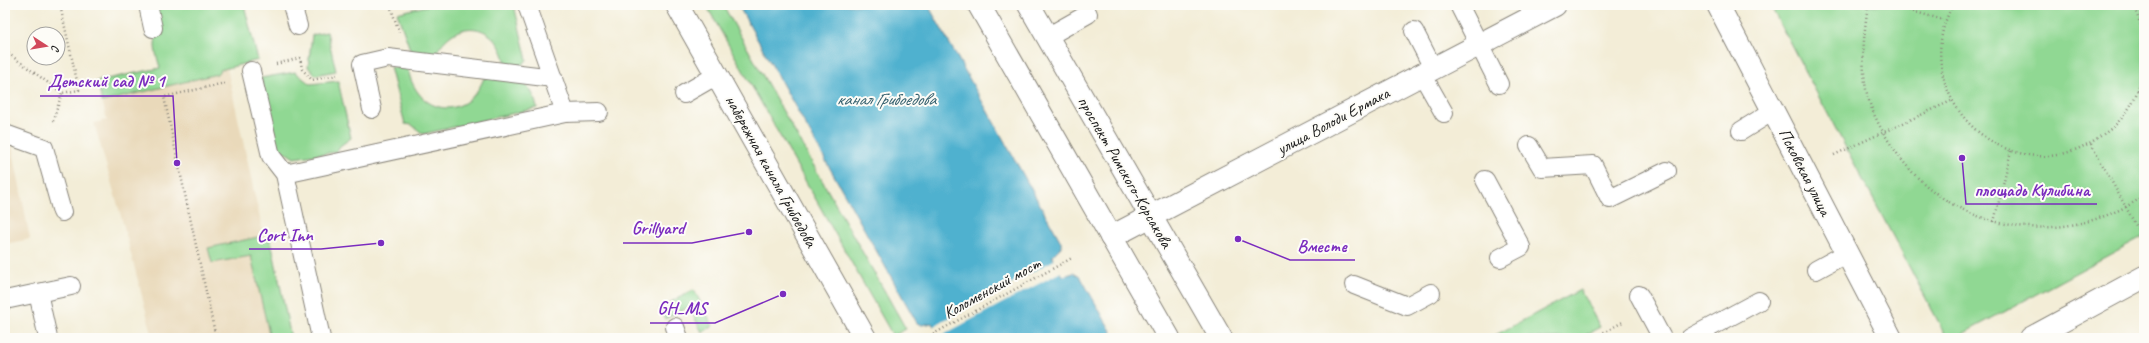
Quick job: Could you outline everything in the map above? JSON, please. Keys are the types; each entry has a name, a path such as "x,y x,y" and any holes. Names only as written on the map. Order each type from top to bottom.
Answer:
{"street":[{"name":"набережная канала Грибоедова","path":"677,5 865,338"},
{"path":"979,5 1169,338"},
{"name":"проспект Римского-Корсакова","path":"1029,5 1221,338"},
{"name":"улица Володи Ермака","path":"1111,237 1555,5"},
{"name":"Псковская улица","path":"1718,5 1891,338"},
{"path":"2031,338 2144,277"}],"lane":[{"path":"148,5 153,28"},
{"path":"292,5 298,26"},
{"path":"527,5 565,113"},
{"path":"1460,8 1498,84"},
{"path":"1047,37 1088,14"},
{"path":"1414,32 1444,113"},
{"path":"372,109 362,64 388,58 553,78"},
{"path":"251,71 271,156 285,174 321,338"},
{"path":"684,94 717,75"},
{"path":"1741,131 1773,111"},
{"path":"285,174 565,113 599,112"},
{"path":"5,134 44,148 62,212"},
{"path":"1529,146 1542,168 1593,165 1610,200 1667,171"},
{"path":"1485,180 1521,247 1500,258"},
{"path":"1816,270 1847,253"},
{"path":"1354,285 1408,306 1431,293"},
{"path":"5,300 71,286"},
{"path":"38,293 48,338"},
{"path":"1690,338 1759,301"},
{"path":"1643,302 1662,338"}],"path":[{"path":"5,51 62,93 79,90 60,5"},
{"path":"1868,5 1862,44 1866,90 1883,133 1903,163 1929,189 1960,209 1994,222 2038,229 2083,224 2126,208 2144,196"},
{"path":"1890,5 1944,20"},
{"path":"1953,5 1944,20 1939,48 1942,75 1951,101 1976,132 2011,151 2038,156 2065,154 2091,144 2114,127 2132,105 2143,78 2144,64"},
{"path":"2133,5 2144,32"},
{"path":"300,50 302,69 312,80 336,76 362,64"},
{"path":"216,338 164,97 231,81 251,71"},
{"path":"1834,155 1951,101"},
{"path":"2091,144 2144,240"},
{"path":"1994,222 2011,151"},
{"name":"Коломенский мост","path":"926,338 1072,258"},
{"path":"1593,338 1643,302"}],"shaded area":[{"path":"224,54 286,338 153,338 123,223 94,123 107,120 97,81"},
{"path":"5,109 30,239 5,244"}],"green space":[{"path":"155,5 244,5 258,60 220,70 217,74 102,102 97,81 160,68 155,44 161,31"},
{"path":"430,5 514,5 527,60 520,66 506,64 501,50 494,39 485,32 475,29 464,29 453,34 443,42 435,55 411,52 397,13"},
{"path":"706,5 723,5 906,329 893,336"},
{"path":"1770,5 2144,5 2144,236 1955,338 1947,338"},
{"path":"327,32 336,71 315,75 308,67 312,35"},
{"path":"390,67 408,69 413,84 421,96 431,104 443,108 454,107 466,102 476,92 484,78 519,81 525,84 530,89 534,97 537,108 423,134 412,125 405,124"},
{"path":"295,72 310,84 338,81 351,138 340,146 336,152 294,158 280,149 276,142 261,78"},
{"path":"258,237 271,241 291,338 270,338 251,256 212,263 208,248"},
{"path":"694,290 713,326 702,332 689,307 665,319 659,308"},
{"path":"1580,290 1600,327 1580,338 1490,338"}],"water":[{"name":"канал Грибоедова","path":"738,5 928,5 1061,242 1061,247 1052,256 1063,276 1074,273 1080,276 1115,338 940,338 932,323 922,325 917,323"}],"pier":[{"path":"1056,259 1063,271 937,338 932,327"}],"place":[{"name":"площадь Кулибина","path":"1962,158"},
{"name":"Детский сад № 1","path":"177,163"},
{"name":"Grillyard","path":"749,232"},
{"name":"Вместе","path":"1238,239"},
{"name":"Cort Inn","path":"381,243"},
{"name":"GH_MS","path":"783,294"}]}
